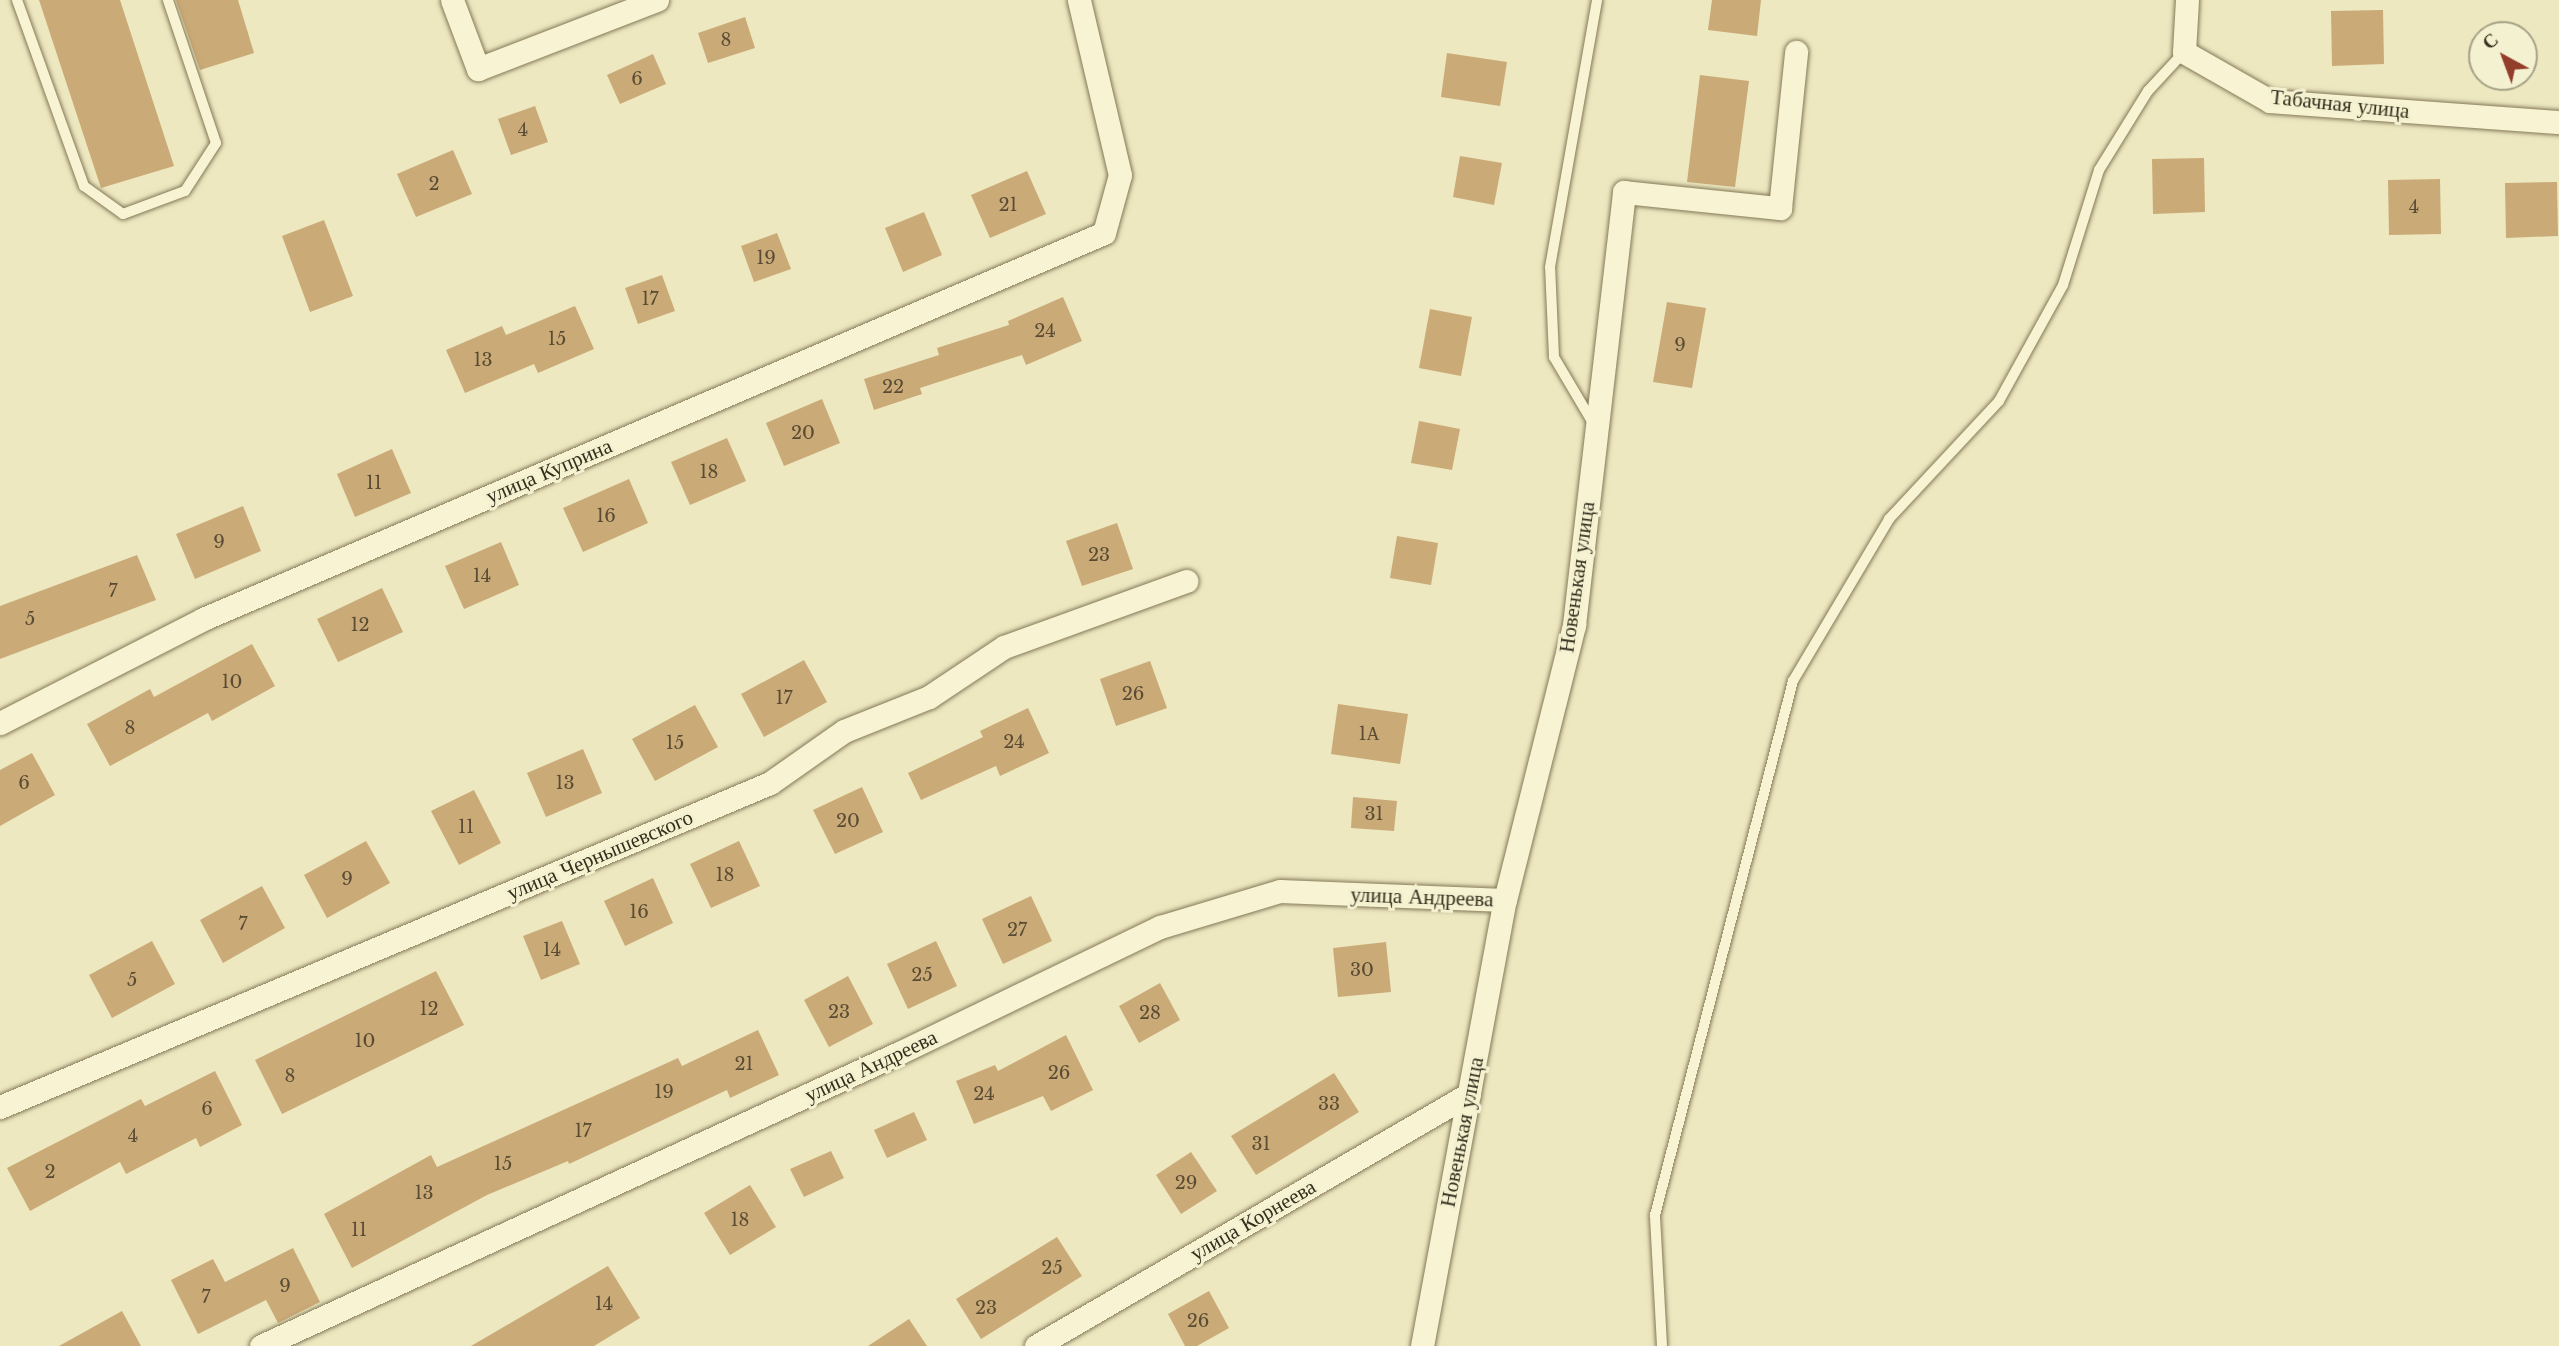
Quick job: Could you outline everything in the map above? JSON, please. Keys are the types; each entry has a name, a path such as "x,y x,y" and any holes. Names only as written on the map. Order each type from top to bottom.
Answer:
{"street":[{"path":"452,0 478,69 657,0"},
{"name":"улица Куприна","path":"0,723 203,619 1104,233 1120,175 1079,0"},
{"path":"2185,52 2187,0"},
{"name":"Новенькая улица","path":"1422,1346 1505,901 1574,625 1624,192 1780,208 1796,52"},
{"name":"Табачная улица","path":"2185,52 2270,101 2559,122"},
{"name":"улица Чернышевского","path":"0,1107 770,783 844,731 929,697 1004,647 1186,581"},
{"name":"улица Андреева","path":"261,1346 899,1053 1160,927 1280,891 1505,901"},
{"name":"улица Корнеева","path":"1036,1346 1469,1094"}],"lane":[{"path":"18,0 84,186 123,214 185,191 216,143 168,0"},
{"path":"1597,0 1550,267 1554,357 1597,429"},
{"path":"1662,1346 1655,1215 1793,681 1889,519 1998,401 2063,285 2099,170 2148,92 2185,52"}],"building":[{"path":"39,0 120,0 174,166 101,188"},
{"path":"176,0 238,0 254,53 200,70"},
{"path":"1712,0 1761,0 1757,36 1708,30"},
{"path":"2383,10 2384,64 2332,66 2331,11"},
{"path":"745,17 755,48 708,63 698,33"},
{"path":"1447,53 1507,62 1500,106 1441,97"},
{"path":"653,54 666,84 620,104 607,75"},
{"path":"1700,75 1749,81 1735,187 1687,182"},
{"path":"535,106 548,142 511,155 498,119"},
{"path":"453,150 472,194 416,217 397,174"},
{"path":"1460,156 1502,163 1494,205 1453,197"},
{"path":"2204,158 2205,212 2153,214 2152,159"},
{"path":"1027,171 1046,214 990,238 971,195"},
{"path":"2440,179 2441,234 2389,235 2388,180"},
{"path":"2557,182 2558,236 2506,238 2505,183"},
{"path":"924,212 942,255 903,272 885,228"},
{"path":"324,220 353,296 310,312 282,236"},
{"path":"777,233 791,269 754,282 741,246"},
{"path":"662,275 675,311 638,324 625,288"},
{"path":"1063,297 1082,341 1026,365 1022,355 920,388 922,394 874,410 864,379 939,355 937,348 1009,325 1008,321"},
{"path":"1667,302 1706,308 1692,388 1653,382"},
{"path":"575,306 594,349 538,373 534,364 465,393 446,350 502,326 506,335"},
{"path":"1430,309 1472,317 1461,376 1419,368"},
{"path":"822,399 840,443 784,466 766,423"},
{"path":"1419,421 1460,429 1452,470 1411,463"},
{"path":"727,438 746,481 690,505 671,462"},
{"path":"392,449 411,493 355,517 337,474"},
{"path":"629,479 648,523 583,552 563,508"},
{"path":"243,506 261,551 195,579 176,534"},
{"path":"1117,523 1133,569 1082,586 1066,541"},
{"path":"1397,536 1438,543 1431,585 1390,578"},
{"path":"501,542 519,585 464,609 445,566"},
{"path":"137,555 156,600 0,659 0,606"},
{"path":"382,588 403,632 338,662 317,619"},
{"path":"252,644 275,686 212,721 208,713 110,766 87,724 150,689 154,697"},
{"path":"804,660 827,702 764,737 741,694"},
{"path":"1150,661 1167,708 1116,726 1100,679"},
{"path":"1338,704 1408,714 1400,764 1331,754"},
{"path":"695,705 718,747 655,781 632,739"},
{"path":"1028,708 1049,753 1000,776 996,766 921,800 908,773 983,737 980,731"},
{"path":"583,749 602,793 546,817 527,773"},
{"path":"32,753 55,795 0,826 0,770"},
{"path":"862,787 883,832 835,854 813,810"},
{"path":"474,790 501,843 459,865 431,811"},
{"path":"1353,797 1397,801 1394,831 1351,828"},
{"path":"366,841 390,883 327,918 304,875"},
{"path":"739,841 760,886 711,908 690,864"},
{"path":"653,878 673,923 625,946 604,901"},
{"path":"262,886 285,928 223,963 200,920"},
{"path":"1031,896 1052,941 1003,964 982,919"},
{"path":"562,921 580,964 541,980 523,936"},
{"path":"152,941 175,984 112,1018 89,975"},
{"path":"936,941 957,986 908,1009 887,964"},
{"path":"1386,942 1391,992 1338,997 1333,948"},
{"path":"436,971 464,1025 282,1114 255,1060"},
{"path":"848,976 873,1024 829,1047 804,1000"},
{"path":"1160,983 1180,1020 1139,1043 1119,1006"},
{"path":"758,1030 779,1075 730,1098 727,1090 569,1164 568,1161 487,1195 352,1268 324,1214 431,1155 437,1167 678,1058 682,1066"},
{"path":"1066,1035 1093,1090 1051,1111 1043,1096 974,1124 956,1081 995,1065 998,1071"},
{"path":"215,1071 242,1125 200,1147 196,1138 126,1174 120,1162 30,1211 7,1168 141,1099 145,1106"},
{"path":"1334,1073 1359,1112 1256,1175 1231,1136"},
{"path":"914,1112 927,1140 887,1158 874,1130"},
{"path":"831,1151 844,1178 804,1197 790,1169"},
{"path":"1191,1152 1217,1191 1181,1214 1156,1175"},
{"path":"750,1185 776,1227 730,1255 704,1213"},
{"path":"1057,1237 1082,1276 981,1339 956,1299"},
{"path":"293,1248 320,1302 278,1323 266,1300 198,1334 171,1280 213,1259 225,1282"},
{"path":"608,1266 640,1318 594,1346 471,1346"},
{"path":"1209,1291 1229,1328 1197,1346 1185,1346 1168,1314"},
{"path":"122,1311 141,1346 59,1346"},
{"path":"909,1319 927,1346 868,1346"}]}
